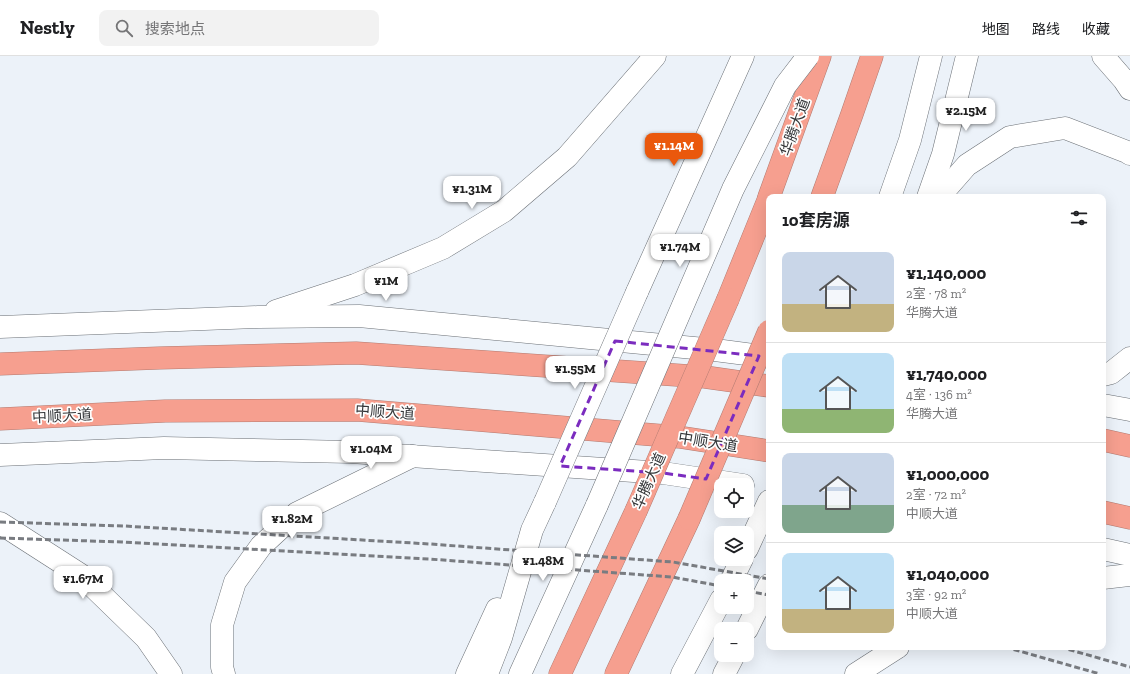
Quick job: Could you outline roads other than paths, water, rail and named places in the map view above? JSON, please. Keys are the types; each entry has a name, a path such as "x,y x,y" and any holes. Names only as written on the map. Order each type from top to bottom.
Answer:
{"highway":[{"name":"华腾大道","path":"770,194 820,56"},
{"path":"823,194 872,56"},
{"name":"华腾大道","path":"560,674 636,511 728,299 766,205"},
{"path":"616,674 689,519 766,338"},
{"path":"0,364 356,353 705,378 766,386"},
{"name":"中顺大道","path":"0,419 165,411 357,410 680,437 766,451"},
{"path":"1106,441 1130,446"},
{"path":"1106,513 1130,518"}],"main road":[{"path":"258,317 355,285 443,248 504,210 567,157 655,56"},
{"path":"468,674 743,56"},
{"path":"520,674 597,505 733,189 785,86 808,56"},
{"path":"891,194 910,140 931,56"},
{"path":"929,194 943,154 967,56"},
{"path":"1103,56 1130,89"},
{"path":"942,194 967,165 1010,137 1065,128 1130,154"},
{"path":"0,327 258,317 359,316 714,350 766,357"},
{"path":"1106,375 1111,373 1130,358"},
{"path":"1106,406 1130,410"},
{"path":"0,455 164,448 351,452 663,472 714,480"},
{"path":"224,674 222,667 222,625 235,582 261,546 297,513 413,456"},
{"path":"754,487 766,489"},
{"path":"754,535 766,508"},
{"path":"0,523 81,575 146,638 171,674"},
{"path":"487,674 501,638 532,530"},
{"path":"1106,550 1130,555"},
{"path":"1106,578 1130,575"},
{"path":"750,622 766,591"},
{"path":"682,674 714,613"},
{"path":"856,674 893,650"},
{"path":"724,674 730,662"}],"railway":[{"path":"0,522 124,526 430,544 673,562 766,578"},
{"path":"0,538 122,542 429,559 672,577 714,585"},
{"path":"754,592 766,594"},
{"path":"1016,650 1100,674"},
{"path":"1070,650 1130,667"}]}
